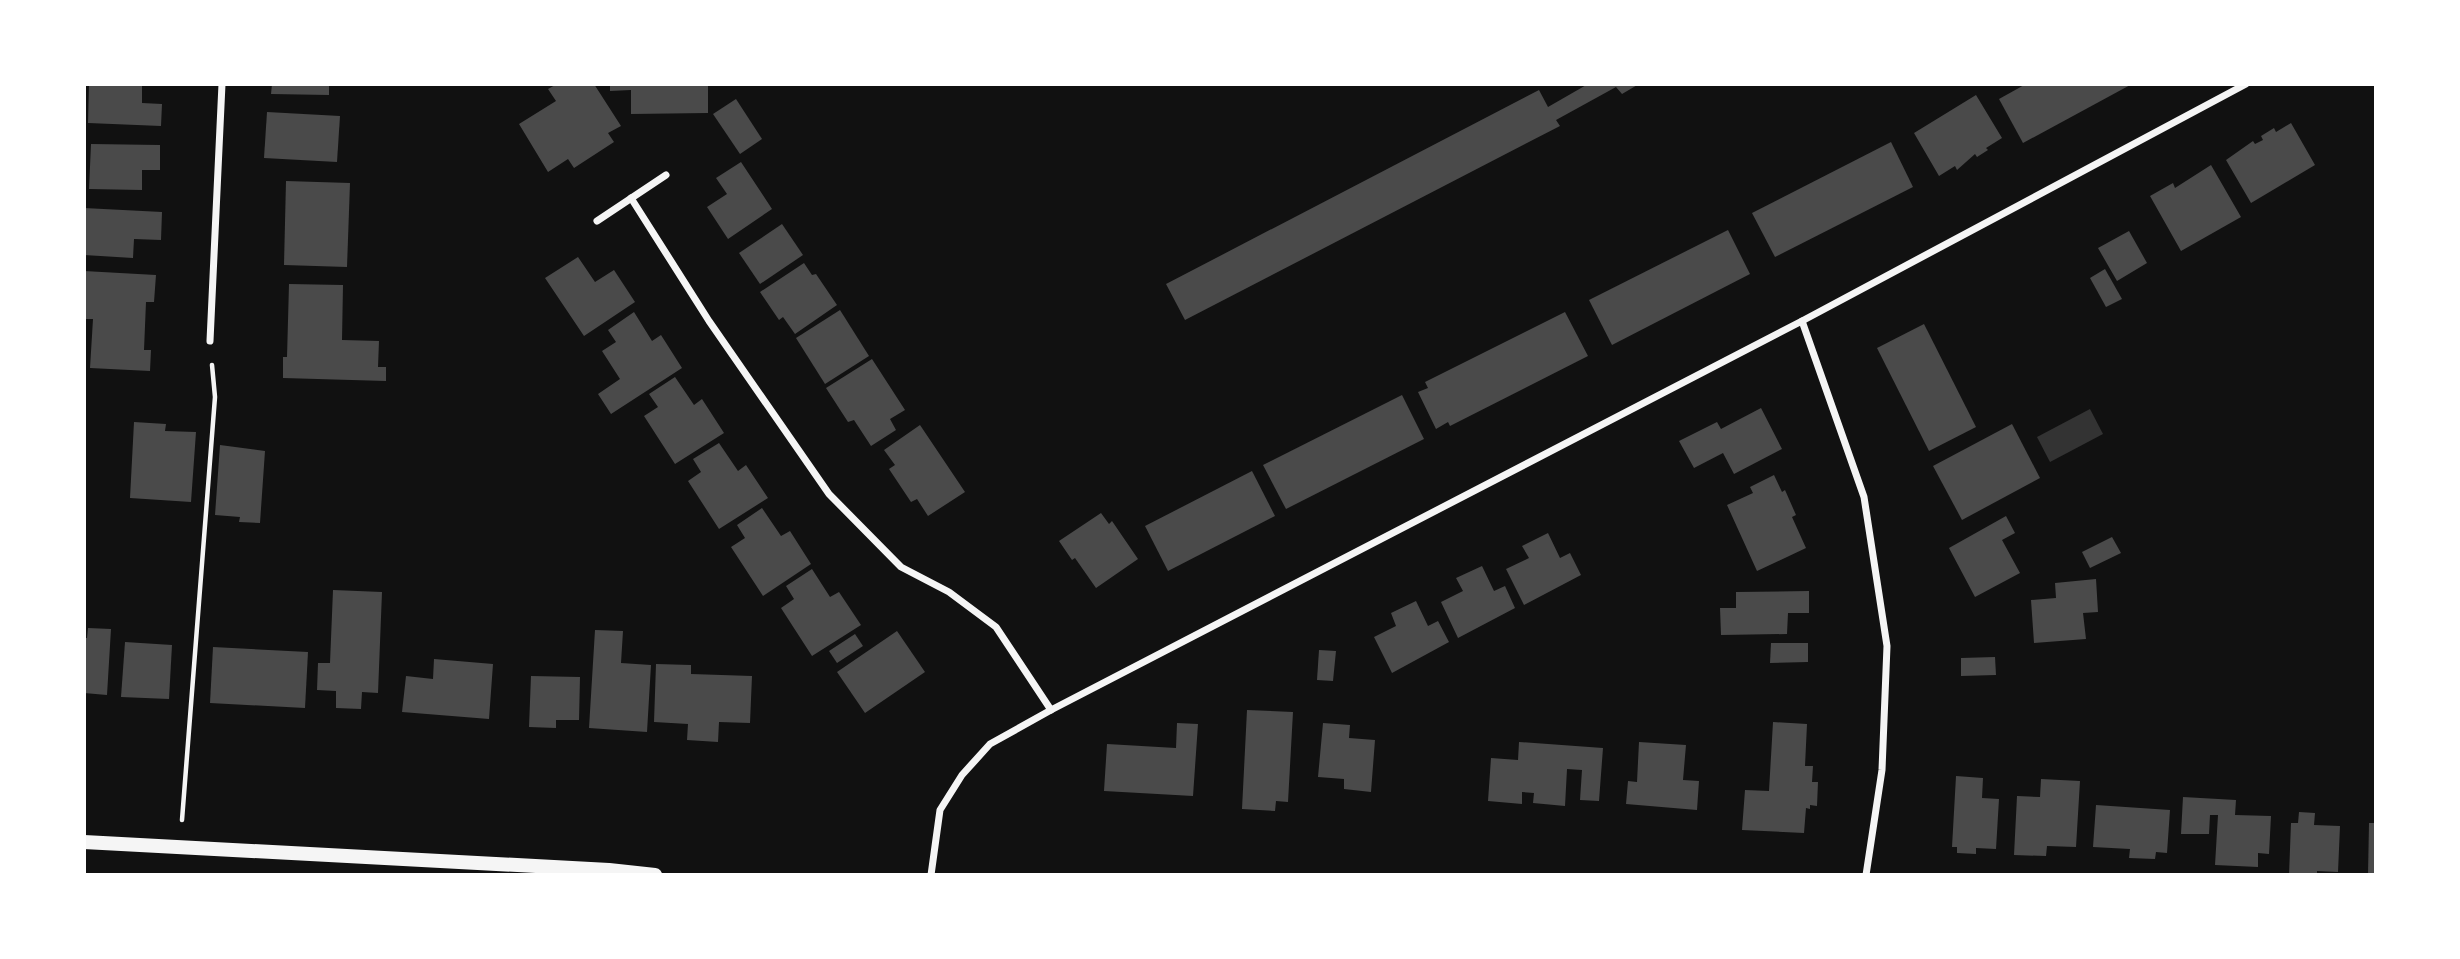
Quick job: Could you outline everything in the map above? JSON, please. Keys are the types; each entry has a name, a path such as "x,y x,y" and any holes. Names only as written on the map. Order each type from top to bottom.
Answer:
{"main road":[{"path":"84,842 655,875"}],"street":[{"path":"210,341 222,84"},
{"path":"931,875 940,810 962,775 990,744 1802,321 2246,84"},
{"path":"597,221 666,175"},
{"path":"631,198 709,321 829,494 901,567 949,592 996,627 1051,710"},
{"path":"1802,321 1864,497 1887,646 1882,770 1866,875"}],"path":[{"path":"180,849 215,397 210,341"}],"shaded area":[{"path":"2090,409 2103,434 2050,462 2037,437"}],"building":[{"path":"89,84 142,84 142,103 162,104 161,126 88,123"},
{"path":"272,84 329,84 329,95 271,94"},
{"path":"557,84 594,84 621,126 608,133 614,142 574,168 568,159 548,172 519,124 556,101 548,89"},
{"path":"610,84 708,84 708,113 631,114 631,90 610,91"},
{"path":"1588,84 1639,84 1622,94 1616,87 1556,120 1560,126 1185,320 1166,284 1539,90 1548,107"},
{"path":"2026,84 2132,84 2023,143 1999,99"},
{"path":"1976,95 2002,138 1977,157 1975,154 1957,170 1955,166 1939,176 1914,133"},
{"path":"736,99 762,139 740,154 713,114"},
{"path":"267,112 340,116 337,162 264,158"},
{"path":"2291,123 2315,165 2251,203 2226,160 2253,141 2255,144 2263,140 2261,136 2274,128 2276,132"},
{"path":"1891,142 1913,187 1775,257 1752,213"},
{"path":"91,144 160,145 160,170 142,170 142,190 89,189"},
{"path":"741,162 772,209 728,239 707,207 727,194 716,178"},
{"path":"2211,165 2241,217 2181,251 2150,196 2173,183 2175,188"},
{"path":"286,181 350,183 347,267 284,265"},
{"path":"84,208 162,212 161,240 134,239 133,258 84,255"},
{"path":"782,224 803,255 760,284 739,253"},
{"path":"1728,230 1750,274 1612,345 1589,300"},
{"path":"2129,231 2147,263 2117,281 2098,248"},
{"path":"578,257 595,282 614,270 635,302 584,336 545,278"},
{"path":"804,263 812,275 816,274 837,305 795,334 783,317 779,320 760,292"},
{"path":"2105,269 2122,299 2106,307 2090,278"},
{"path":"84,271 156,275 154,302 146,302 144,350 151,350 150,371 90,368 93,319 84,319"},
{"path":"289,284 343,285 342,340 379,341 378,367 386,367 386,381 283,378 283,357 287,357"},
{"path":"840,310 869,356 825,384 796,338"},
{"path":"634,312 652,341 661,335 682,368 611,414 598,394 620,379 602,351 616,342 608,330"},
{"path":"1565,312 1588,356 1450,426 1448,422 1436,429 1418,392 1428,388 1425,382"},
{"path":"1924,324 1976,427 1929,451 1877,348"},
{"path":"872,359 905,410 890,419 896,430 871,446 854,420 848,422 826,388"},
{"path":"675,377 694,405 702,399 724,433 675,464 644,416 658,407 649,394"},
{"path":"1402,395 1424,439 1286,509 1263,465"},
{"path":"1761,408 1782,449 1734,474 1723,453 1694,468 1679,441 1717,422 1721,429"},
{"path":"134,422 166,424 165,431 196,432 191,502 130,498"},
{"path":"2012,424 2040,478 1962,520 1933,466"},
{"path":"920,425 965,492 928,516 917,499 911,502 889,469 895,465 884,450"},
{"path":"719,443 738,471 746,465 768,498 719,529 688,481 701,472 693,459"},
{"path":"220,445 265,451 260,523 239,522 240,517 215,515"},
{"path":"1252,471 1275,516 1168,571 1145,526"},
{"path":"1774,475 1782,492 1785,490 1796,515 1792,517 1806,548 1757,571 1727,505 1753,493 1750,487"},
{"path":"762,508 781,536 790,531 811,564 763,596 731,547 745,538 737,525"},
{"path":"1101,513 1109,524 1112,521 1138,559 1096,588 1059,541"},
{"path":"2006,516 2015,533 2002,540 2020,573 1975,597 1949,548"},
{"path":"1548,533 1560,558 1570,553 1581,575 1524,605 1506,569 1529,558 1522,546"},
{"path":"2112,537 2121,553 2090,568 2082,552"},
{"path":"1482,566 1494,591 1505,586 1515,608 1458,638 1441,602 1463,591 1456,578"},
{"path":"812,569 830,597 839,592 861,625 812,656 781,608 794,599 786,586"},
{"path":"2096,579 2098,612 2083,613 2086,639 2034,643 2031,600 2056,598 2055,583"},
{"path":"333,590 382,592 378,693 362,692 361,709 336,708 336,691 317,690 318,663 330,663"},
{"path":"1809,591 1809,613 1788,613 1787,634 1721,635 1720,608 1736,608 1736,592"},
{"path":"1416,601 1428,626 1438,621 1449,642 1392,673 1374,637 1396,626 1391,613"},
{"path":"88,628 111,629 107,695 84,693 84,638 87,638"},
{"path":"595,630 623,631 621,663 651,665 647,732 589,728"},
{"path":"897,631 925,672 865,713 837,672"},
{"path":"855,634 863,646 837,663 829,651"},
{"path":"125,642 172,645 169,699 121,697"},
{"path":"1771,643 1808,643 1808,662 1770,663"},
{"path":"213,647 308,652 305,708 210,703"},
{"path":"1319,650 1336,651 1333,681 1317,680"},
{"path":"1995,657 1996,675 1961,676 1961,658"},
{"path":"434,659 493,664 489,719 402,712 406,676 433,679"},
{"path":"656,664 691,665 691,674 752,676 750,723 719,722 718,742 687,740 688,724 654,722"},
{"path":"531,676 580,677 579,720 556,720 556,728 529,727"},
{"path":"1247,710 1293,712 1288,802 1276,801 1275,811 1242,809"},
{"path":"1773,722 1807,724 1805,766 1813,766 1812,782 1818,782 1817,806 1810,805 1810,809 1806,808 1804,833 1742,830 1745,790 1769,791"},
{"path":"1177,723 1198,724 1193,796 1104,791 1107,744 1176,748"},
{"path":"1323,723 1350,725 1349,738 1375,740 1371,792 1344,789 1344,779 1318,777"},
{"path":"1519,742 1603,748 1599,801 1580,800 1582,770 1567,769 1565,806 1533,803 1534,793 1522,792 1522,804 1488,801 1491,758 1518,760"},
{"path":"1639,742 1686,745 1683,780 1699,781 1697,810 1626,804 1628,781 1637,782"},
{"path":"1956,776 1983,778 1982,798 1999,799 1996,849 1976,848 1976,854 1957,853 1957,847 1952,847"},
{"path":"2041,779 2080,781 2076,847 2047,846 2046,856 2014,855 2017,796 2040,797"},
{"path":"2183,797 2236,800 2235,815 2271,816 2269,854 2258,853 2258,867 2215,865 2218,815 2210,815 2209,834 2181,834"},
{"path":"2096,805 2170,810 2167,853 2156,852 2155,859 2129,858 2130,849 2093,847"},
{"path":"2299,812 2315,813 2314,825 2340,826 2338,872 2317,871 2317,875 2289,875 2291,823 2298,823"},
{"path":"2369,823 2376,823 2376,875 2368,875"}]}
